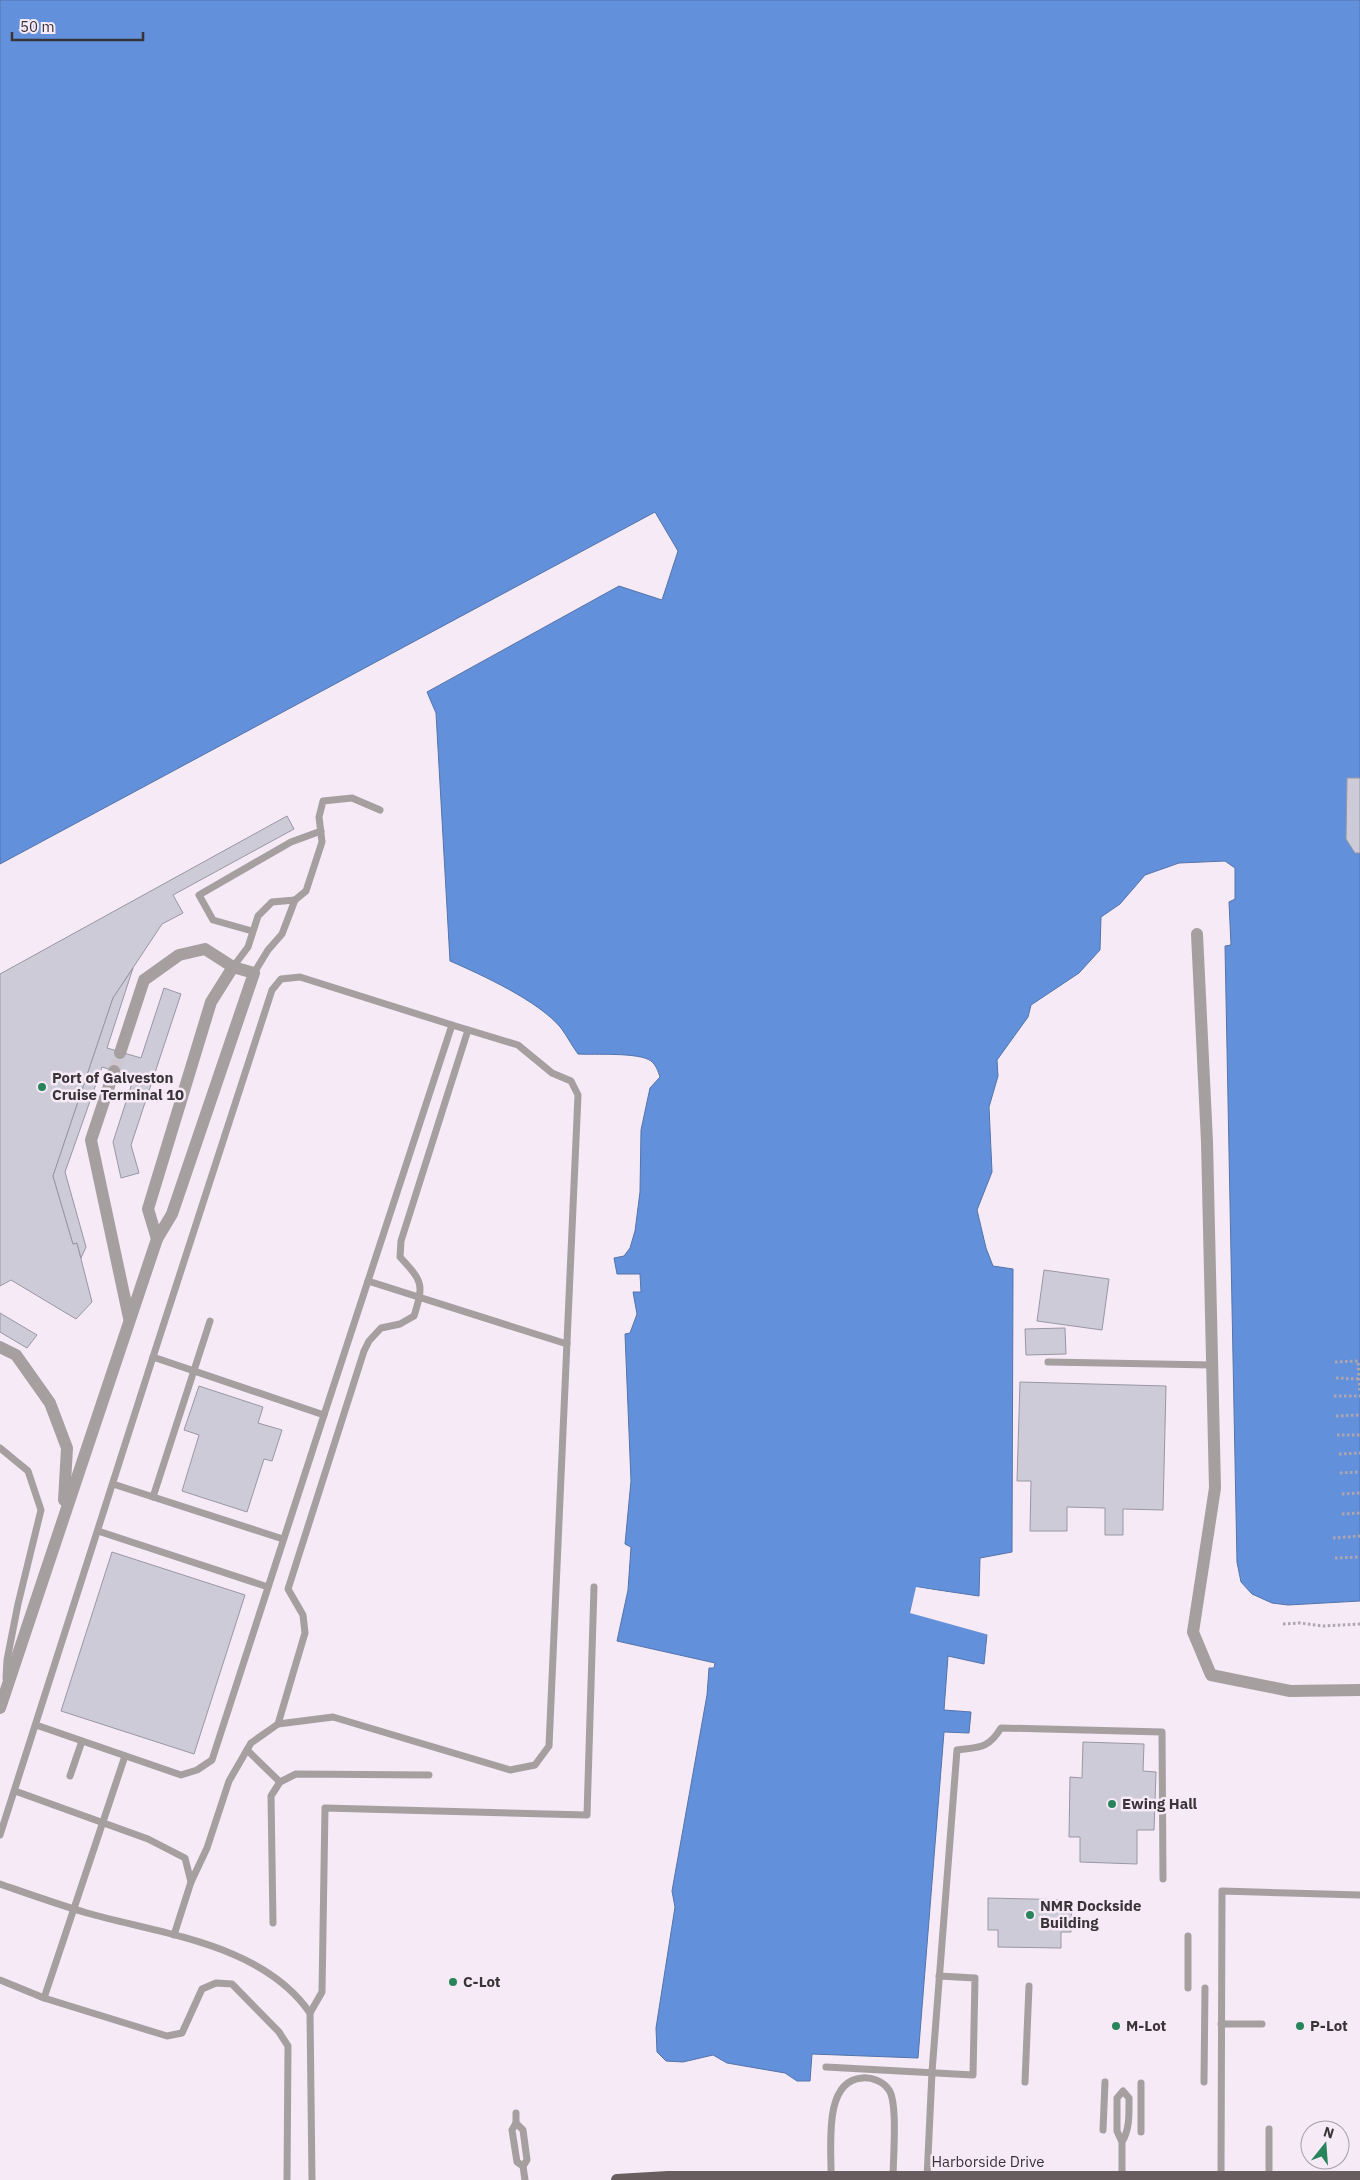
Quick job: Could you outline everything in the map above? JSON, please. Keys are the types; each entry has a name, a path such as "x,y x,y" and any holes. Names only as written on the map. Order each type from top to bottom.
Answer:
{"main road":[{"name":"Harborside Drive","path":"617,2180 668,2177 1122,2179 1360,2177"}],"street":[{"path":"1197,934 1206,1142 1215,1488 1193,1632 1211,1675 1290,1691 1360,1690"},
{"path":"0,1708 157,1239 172,1214 254,973 233,967 204,949 179,955 144,980 120,1053"},
{"path":"157,1239 148,1208 211,1002 233,967"},
{"path":"114,1071 91,1140 130,1319"},
{"path":"0,1347 16,1355 50,1403 67,1448 63,1519"}],"lane":[{"path":"254,973 268,950 282,934 295,900 306,891 322,842 319,817 323,801 352,798 380,810"},
{"path":"252,931 213,920 199,895 291,842 321,831"},
{"path":"233,967 248,947 258,916 272,902 295,900"},
{"path":"0,1835 272,990 281,979 300,977 518,1045 552,1073 571,1081 578,1095 549,1746 535,1765 510,1770 333,1717 278,1724 252,1743 229,1781 207,1848 191,1882 174,1936"},
{"path":"36,1725 181,1775 196,1770 212,1760 452,1025"},
{"path":"278,1724 305,1632 303,1616 288,1589 364,1351 369,1341 381,1328 400,1324 414,1316 420,1298 422,1290 416,1274 400,1257 401,1241 468,1030"},
{"path":"368,1282 567,1344"},
{"path":"153,1497 210,1321"},
{"path":"153,1357 324,1414"},
{"path":"1048,1362 1212,1364"},
{"path":"0,1448 28,1471 42,1510 18,1604 7,1660 6,1690"},
{"path":"113,1484 283,1539"},
{"path":"98,1531 268,1587"},
{"path":"312,2180 310,2013 322,1992 325,1808 587,1816 594,1587"},
{"path":"927,2178 932,2072 957,1750 985,1746 993,1741 1001,1728 1162,1732 1163,1879"},
{"path":"70,1776 82,1741"},
{"path":"247,1750 280,1782"},
{"path":"44,1998 101,1822 125,1756"},
{"path":"273,1924 271,1796 280,1782 296,1774 430,1775"},
{"path":"15,1791 148,1839 185,1858 191,1882"},
{"path":"0,1884 73,1909 212,1945 251,1962 285,1986 303,2003 310,2013"},
{"path":"1221,2177 1222,1891 1360,1895"},
{"path":"1188,1936 1188,1988"},
{"path":"826,2067 973,2075 974,1978 939,1976"},
{"path":"0,1980 44,1998 167,2036 182,2033 202,1989 216,1983 232,1984 279,2032 288,2046 287,2180"},
{"path":"1025,2082 1029,1986"},
{"path":"1204,2082 1205,1988"},
{"path":"1222,2024 1262,2024"},
{"path":"831,2178 832,2106 838,2092 847,2082 862,2078 877,2080 889,2090 893,2105 893,2178"},
{"path":"1103,2130 1105,2082"},
{"path":"1141,2082 1141,2132"},
{"path":"1122,2142 1127,2133 1129,2098 1123,2091 1117,2098 1117,2127 1122,2142 1122,2179"},
{"path":"516,2113 516,2123 512,2130 518,2162 523,2166"},
{"path":"516,2123 523,2130 527,2160 523,2166 525,2180"},
{"path":"1269,2129 1269,2177"}],"path":[{"path":"1334,1396 1360,1395 1358,1361 1335,1362"},
{"path":"1336,1378 1360,1378"},
{"path":"1336,1416 1360,1415"},
{"path":"1337,1435 1360,1435"},
{"path":"1339,1454 1360,1453"},
{"path":"1340,1473 1360,1472"},
{"path":"1342,1494 1360,1493"},
{"path":"1342,1514 1360,1513"},
{"path":"1333,1538 1360,1536"},
{"path":"1335,1558 1360,1557"},
{"path":"1283,1624 1300,1623 1323,1626 1360,1624"}],"water":[{"path":"0,0 1360,0 1360,1601 1288,1605 1272,1603 1252,1594 1241,1582 1237,1562 1225,946 1231,945 1229,902 1235,899 1235,868 1225,861 1179,863 1145,875 1120,904 1101,917 1100,950 1079,973 1031,1005 1028,1017 997,1060 998,1076 989,1107 992,1172 977,1210 986,1248 993,1266 1013,1269 1012,1552 980,1558 979,1596 917,1587 910,1612 987,1634 984,1664 948,1656 944,1710 971,1712 969,1733 944,1732 918,2058 812,2054 810,2081 797,2081 785,2073 727,2063 713,2055 683,2062 666,2061 657,2052 656,2028 675,1907 672,1891 707,1695 709,1668 714,1668 715,1663 617,1641 628,1590 631,1547 625,1544 631,1481 625,1334 630,1333 637,1314 633,1292 641,1292 640,1274 617,1274 614,1258 624,1256 630,1248 635,1231 640,1192 641,1130 650,1088 660,1077 654,1064 645,1058 627,1055 578,1054 561,1028 539,1008 509,990 450,961 436,713 427,692 619,586 662,600 678,551 655,512 0,864"}],"pier":[{"path":"916,1587 981,1598 918,1590 913,1611 988,1631 989,1635 910,1613"}],"building":[{"path":"1347,778 1360,778 1360,853 1355,853 1346,839"},
{"name":"Port of Galveston Cruise Terminal 10","path":"287,816 294,829 173,895 183,913 162,924 113,998 53,1176 73,1244 77,1243 92,1302 76,1319 11,1280 0,1286 0,974"},
{"path":"133,968 107,1048 141,1058 164,988 181,994 131,1145 139,1173 121,1178 113,1142 134,1077 102,1067 65,1172 86,1247 81,1258 77,1243 73,1244 53,1176 113,998"},
{"path":"1044,1270 1109,1279 1102,1330 1037,1321"},
{"path":"0,1313 37,1335 27,1348 0,1332"},
{"path":"1065,1328 1066,1354 1026,1355 1025,1329"},
{"path":"1020,1382 1166,1386 1163,1510 1123,1509 1123,1535 1105,1535 1105,1508 1067,1507 1067,1531 1030,1531 1031,1481 1017,1481"},
{"path":"199,1386 263,1407 258,1423 282,1430 272,1461 264,1459 247,1512 182,1491 199,1435 184,1430"},
{"path":"112,1552 245,1595 194,1754 61,1711"},
{"name":"Ewing Hall","path":"1083,1742 1144,1744 1143,1771 1156,1772 1154,1830 1137,1830 1137,1864 1080,1862 1080,1837 1069,1837 1070,1777 1082,1778"},
{"name":"NMR Dockside Building","path":"988,1898 1072,1900 1071,1932 1061,1932 1061,1948 998,1947 998,1930 988,1930"}],"tunnel":[{"path":"114,1071 120,1053"}],"place":[{"name":"Port of Galveston Cruise Terminal 10","path":"42,1087"},
{"name":"Ewing Hall","path":"1112,1804"},
{"name":"NMR Dockside Building","path":"1030,1915"},
{"name":"C-Lot","path":"453,1982"},
{"name":"M-Lot","path":"1116,2026"},
{"name":"P-Lot","path":"1300,2026"}]}
